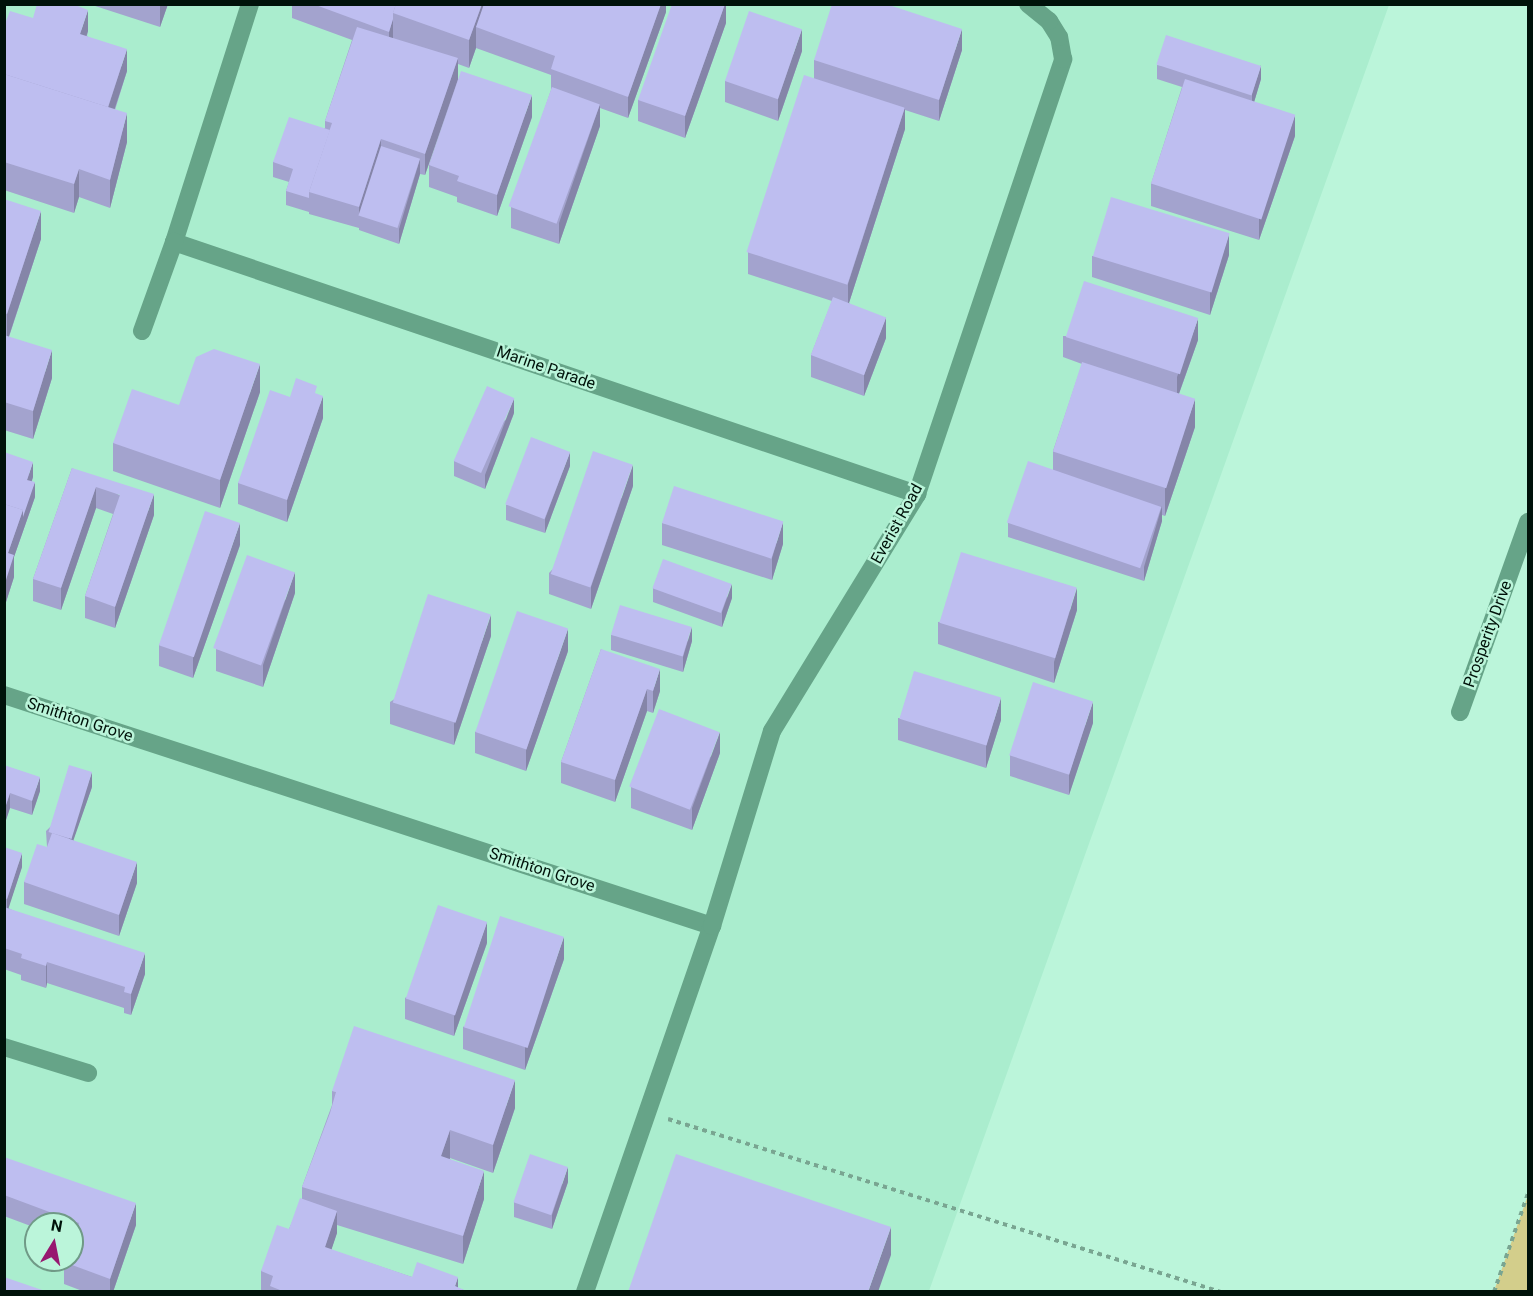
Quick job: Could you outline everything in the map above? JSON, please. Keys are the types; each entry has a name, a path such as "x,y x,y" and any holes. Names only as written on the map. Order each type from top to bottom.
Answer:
{"street":[{"path":"142,331 174,242 250,4"},
{"name":"Everist Road","path":"712,926 772,731 917,494 1056,87 1063,59 1059,37 1049,21 1029,4"},
{"name":"Marine Parade","path":"174,242 917,494"},
{"name":"Prosperity Drive","path":"1460,712 1528,522"},
{"name":"Smithton Grove","path":"4,695 712,926"},
{"path":"585,1292 712,926"},
{"path":"4,1047 88,1073"}],"path":[{"path":"648,1112 1221,1292"},
{"path":"1494,1292 1528,1193"}],"shaded area":[{"path":"5,5 1389,5 929,1291 5,1292"},
{"path":"1528,1195 1528,1291 1494,1291"}],"building":[{"path":"37,4 73,4 88,10 80,34 127,49 108,107 4,74 4,26 10,11 33,18"},
{"path":"313,4 396,4 389,32"},
{"path":"396,4 482,4 469,40 393,13"},
{"path":"484,4 661,4 628,97 551,69 555,56 476,27"},
{"path":"672,4 725,4 685,116 638,100"},
{"path":"832,4 886,4 962,29 939,100 814,60"},
{"path":"749,11 802,29 778,99 725,81"},
{"path":"357,27 458,58 425,154 381,139 359,207 309,192 332,123 325,121"},
{"path":"1166,35 1261,66 1252,95 1156,64"},
{"path":"461,71 532,95 497,195 457,181 459,176 429,165"},
{"path":"4,74 127,113 110,180 79,169 74,184 4,162"},
{"path":"804,75 905,108 847,285 747,252"},
{"path":"1185,79 1295,115 1261,219 1151,184"},
{"path":"552,87 600,104 556,224 509,206"},
{"path":"289,117 330,130 309,198 286,191 293,169 273,162"},
{"path":"381,146 420,159 397,228 358,215"},
{"path":"1111,197 1230,233 1211,293 1093,256"},
{"path":"4,199 41,211 7,314 4,313"},
{"path":"1084,281 1198,318 1180,374 1066,337"},
{"path":"833,297 886,317 864,375 811,355"},
{"path":"4,335 52,350 33,411 4,402"},
{"path":"214,349 260,364 220,480 113,443 132,389 179,405 196,357"},
{"path":"1082,362 1195,399 1166,488 1053,451"},
{"path":"296,378 317,386 315,393 323,396 287,500 238,483 270,390 290,397"},
{"path":"487,386 514,398 481,473 454,461"},
{"path":"531,437 570,452 544,519 505,504"},
{"path":"593,451 633,465 590,588 551,574"},
{"path":"4,452 33,462 27,480 35,482 23,517 23,510 4,504"},
{"path":"1028,461 1161,507 1140,568 1007,522"},
{"path":"72,468 154,494 115,607 85,596 120,495 96,487 61,588 33,579"},
{"path":"674,486 783,522 771,559 662,523"},
{"path":"4,504 23,510 8,553 14,555 6,580 4,580"},
{"path":"205,511 240,523 194,657 159,645"},
{"path":"961,552 1077,587 1055,658 939,623"},
{"path":"247,555 295,572 261,665 213,648"},
{"path":"663,559 732,584 721,613 652,588"},
{"path":"428,594 491,614 456,723 393,702"},
{"path":"620,605 692,627 683,657 611,635"},
{"path":"517,611 568,629 526,750 475,732"},
{"path":"601,649 660,669 653,691 647,689 615,780 561,762"},
{"path":"914,671 1001,698 986,745 899,719"},
{"path":"1033,682 1093,701 1069,775 1009,755"},
{"path":"659,709 720,732 690,810 629,786"},
{"path":"4,765 40,777 32,801 10,793 4,805"},
{"path":"69,765 92,772 71,839 49,832"},
{"path":"52,833 137,862 119,915 24,882 37,844 47,847"},
{"path":"4,847 22,853 7,899 4,898"},
{"path":"438,905 487,922 455,1016 406,999"},
{"path":"4,907 145,953 131,994 124,992 125,987 47,962 46,966 21,958 22,954 4,948"},
{"path":"500,916 564,937 528,1048 464,1027"},
{"path":"354,1026 515,1080 493,1145 450,1130 441,1156 484,1171 463,1236 302,1187 330,1113 336,1092 332,1091"},
{"path":"530,1154 568,1167 551,1215 513,1202"},
{"path":"676,1154 891,1227 868,1292 628,1292"},
{"path":"4,1157 136,1203 110,1279 84,1269 84,1212 50,1212 4,1195"},
{"path":"300,1198 337,1211 325,1247 412,1277 417,1262 458,1277 455,1286 469,1292 285,1292 270,1286 273,1276 261,1271 277,1225 289,1229"},
{"path":"4,1277 48,1292 4,1292"}]}
